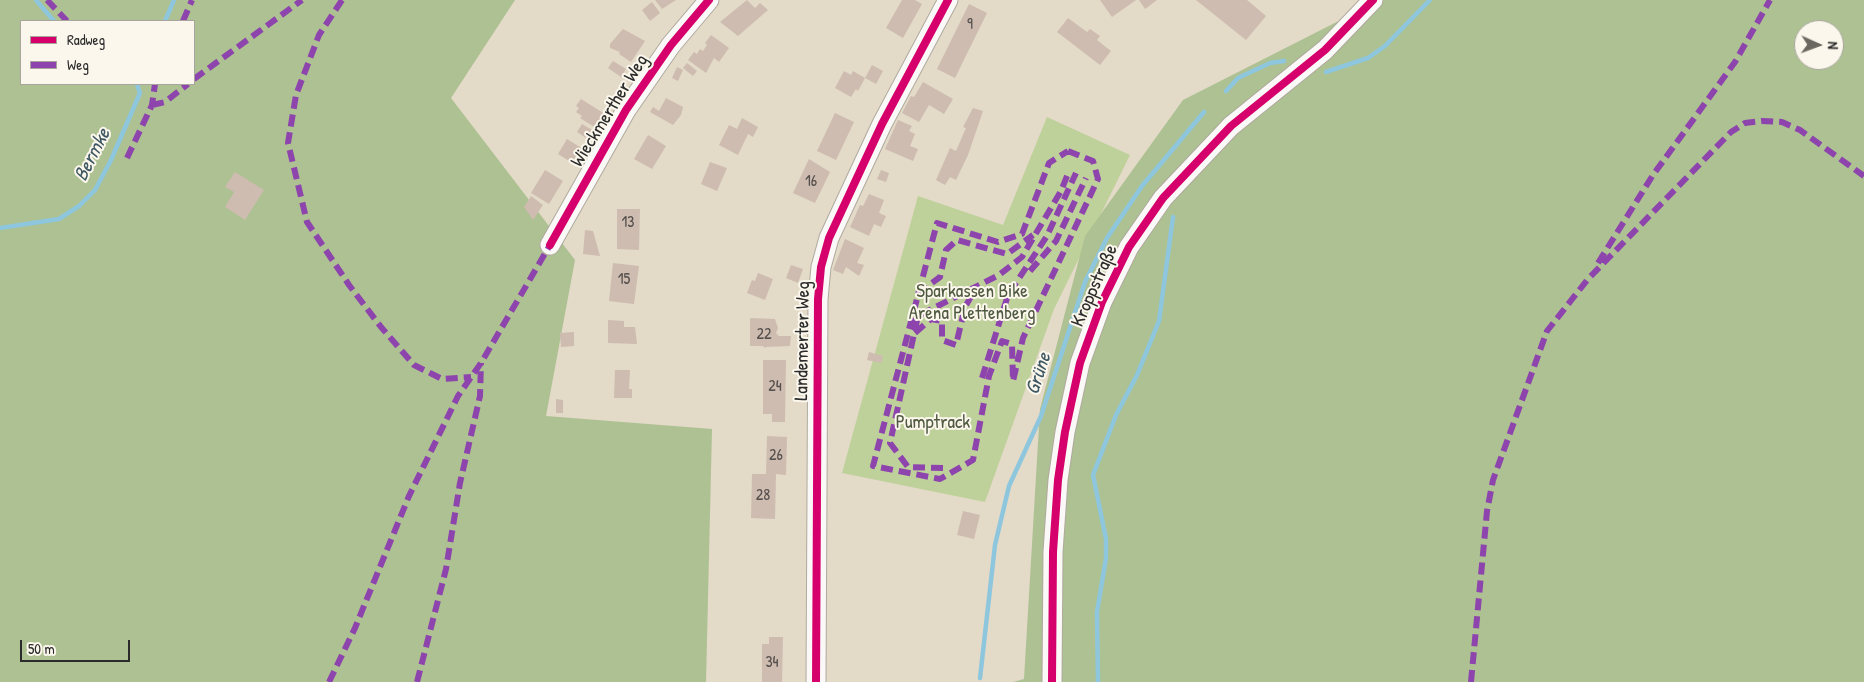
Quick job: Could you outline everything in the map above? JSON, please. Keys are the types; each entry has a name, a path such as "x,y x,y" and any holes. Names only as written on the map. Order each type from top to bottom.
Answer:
{"street":[{"name":"Wieckmerther Weg","path":"550,246 626,110 671,45 709,0"},
{"name":"Landemerter Weg","path":"816,682 818,308 821,267 829,238 882,124 948,0"},
{"name":"Kroppstraße","path":"1052,682 1053,552 1058,480 1065,432 1080,363 1102,302 1129,247 1163,198 1231,126 1325,50 1373,0"}],"green space":[{"path":"0,0 515,0 451,98 575,260 546,416 712,429 706,682 0,682"},
{"path":"1380,0 1864,0 1864,682 1013,682 1024,679 1040,409 1085,236 1183,100"},
{"name":"Sparkassen Bike Arena Plettenberg","path":"1047,117 1130,155 1054,309 985,502 842,473 918,196 1003,225"}],"building":[{"path":"655,0 676,0 662,9"},
{"path":"747,0 755,8 760,3 768,10 738,36 720,22"},
{"path":"902,0 915,0 922,4 903,38 886,28"},
{"path":"1100,0 1136,0 1112,17"},
{"path":"1139,0 1157,0 1145,9"},
{"path":"1196,0 1247,0 1266,16 1246,40"},
{"path":"652,2 660,13 650,21 642,10"},
{"path":"969,4 987,13 955,78 937,69"},
{"path":"1068,18 1087,32 1090,29 1100,36 1097,40 1111,51 1100,65 1057,32"},
{"path":"623,29 645,41 631,62 619,54 620,52 610,48 610,44"},
{"path":"711,35 729,48 719,62 714,58 706,73 688,60 694,52 697,54 700,49 703,51 707,45 705,43"},
{"path":"613,61 626,69 621,77 608,68"},
{"path":"687,63 697,71 693,76 683,68"},
{"path":"872,65 883,71 876,84 865,78"},
{"path":"677,67 683,70 678,81 672,78"},
{"path":"844,71 851,75 853,71 865,78 858,91 856,89 851,97 835,88"},
{"path":"923,82 953,99 944,114 929,105 919,122 902,113 911,96 914,97"},
{"path":"666,98 683,107 681,115 673,125 650,112 653,107 659,111"},
{"path":"581,99 605,114 596,128 580,118 582,116 576,112 579,108 576,106"},
{"path":"973,108 983,111 968,155 956,180 950,177 945,185 936,180 950,148 956,151 966,128 963,127"},
{"path":"835,113 854,122 836,160 817,151"},
{"path":"742,118 758,127 753,137 748,134 738,155 719,145 729,125 737,129"},
{"path":"898,120 912,126 909,131 915,134 910,146 918,149 913,161 885,149"},
{"path":"582,124 594,131 589,140 577,132"},
{"path":"648,135 666,146 652,169 634,159"},
{"path":"567,139 583,149 574,164 558,154"},
{"path":"809,159 830,172 815,203 793,193"},
{"path":"710,162 727,168 717,191 701,184"},
{"path":"545,170 563,181 549,204 531,193"},
{"path":"881,170 889,173 886,182 877,179"},
{"path":"235,172 264,190 245,220 225,207 234,192 225,187"},
{"path":"869,194 884,200 879,213 886,216 881,227 874,224 869,236 850,227 860,205 863,206"},
{"path":"531,196 543,205 533,220 524,207"},
{"path":"617,209 640,209 639,250 617,249"},
{"path":"585,230 593,231 600,256 583,254"},
{"path":"845,239 864,248 857,263 864,265 859,276 846,267 843,274 833,270"},
{"path":"613,263 639,266 634,304 609,301"},
{"path":"791,265 803,269 798,283 786,278"},
{"path":"758,273 773,279 765,300 747,293 752,280 755,281"},
{"path":"750,318 775,319 778,328 776,333 779,336 791,336 790,346 765,348 763,346 750,346"},
{"path":"608,320 624,321 624,327 635,327 637,344 608,343"},
{"path":"574,332 574,346 561,347 560,333"},
{"path":"869,352 883,356 881,363 867,360"},
{"path":"763,360 786,360 785,422 772,422 772,414 763,414"},
{"path":"615,370 630,370 629,389 632,389 632,398 614,398"},
{"path":"556,399 563,400 563,413 556,413"},
{"path":"767,436 787,437 786,475 776,474 775,519 751,518 752,474 766,474"},
{"path":"963,511 980,515 974,539 957,535"},
{"path":"769,637 783,637 782,682 762,682 762,644 769,644"}],"waterway":[{"path":"36,0 53,20"},
{"name":"Bermke","path":"165,20 174,0"},
{"name":"Grüne","path":"1326,72 1368,58 1385,46 1430,0"},
{"name":"Grüne","path":"1226,91 1238,78 1270,63 1284,61"},
{"name":"Bermke","path":"0,228 59,219 79,206 95,190 111,160 140,93 137,85"},
{"name":"Grüne","path":"980,678 995,545 1009,486 1041,416 1085,282 1107,238 1142,186 1204,112"},
{"path":"1098,682 1097,612 1106,558 1106,539 1093,475 1116,415 1137,375 1159,321 1173,217"}],"marked path":[{"path":"47,0 66,20"},
{"path":"183,20 192,0"},
{"path":"195,78 302,0"},
{"path":"342,0 319,35 296,95 288,143 307,222 349,285 381,327 414,365 442,379 471,377"},
{"path":"1598,263 1653,175 1735,62 1770,0"},
{"path":"127,158 152,105 155,85"},
{"path":"152,105 165,102 187,85"},
{"path":"1471,682 1487,511 1493,480 1547,331 1588,279 1731,132 1745,123 1762,121 1782,122 1800,130 1864,176"},
{"path":"1068,151 1093,161 1098,179 1023,338 1013,381 1012,344 1002,341 989,376 973,460 940,479 873,466 937,223 998,242 1022,234 1049,163 1068,151"},
{"path":"943,468 908,467 890,443 918,316 999,275 1022,257 1061,191 1069,171"},
{"path":"982,378 1008,295 1047,236 1076,173"},
{"path":"1030,271 1056,241 1086,178"},
{"path":"923,297 925,288 940,277 946,250 957,240 1007,254 1033,235"},
{"path":"329,682 355,628 409,496 458,396 481,363 550,245"},
{"path":"915,333 931,319 942,321 942,340 956,345 965,307 976,288"},
{"path":"417,682 446,569 460,483 480,396 481,363"}],"cycle path":[{"path":"550,245 626,110 671,45 709,0"},
{"path":"816,682 818,299 821,267 829,238 882,124 948,0"},
{"path":"1052,682 1053,552 1058,480 1065,432 1080,363 1102,302 1129,247 1163,198 1231,126 1325,50 1373,0"}],"park label":[{"name":"Pumptrack","path":"933,423"}]}
